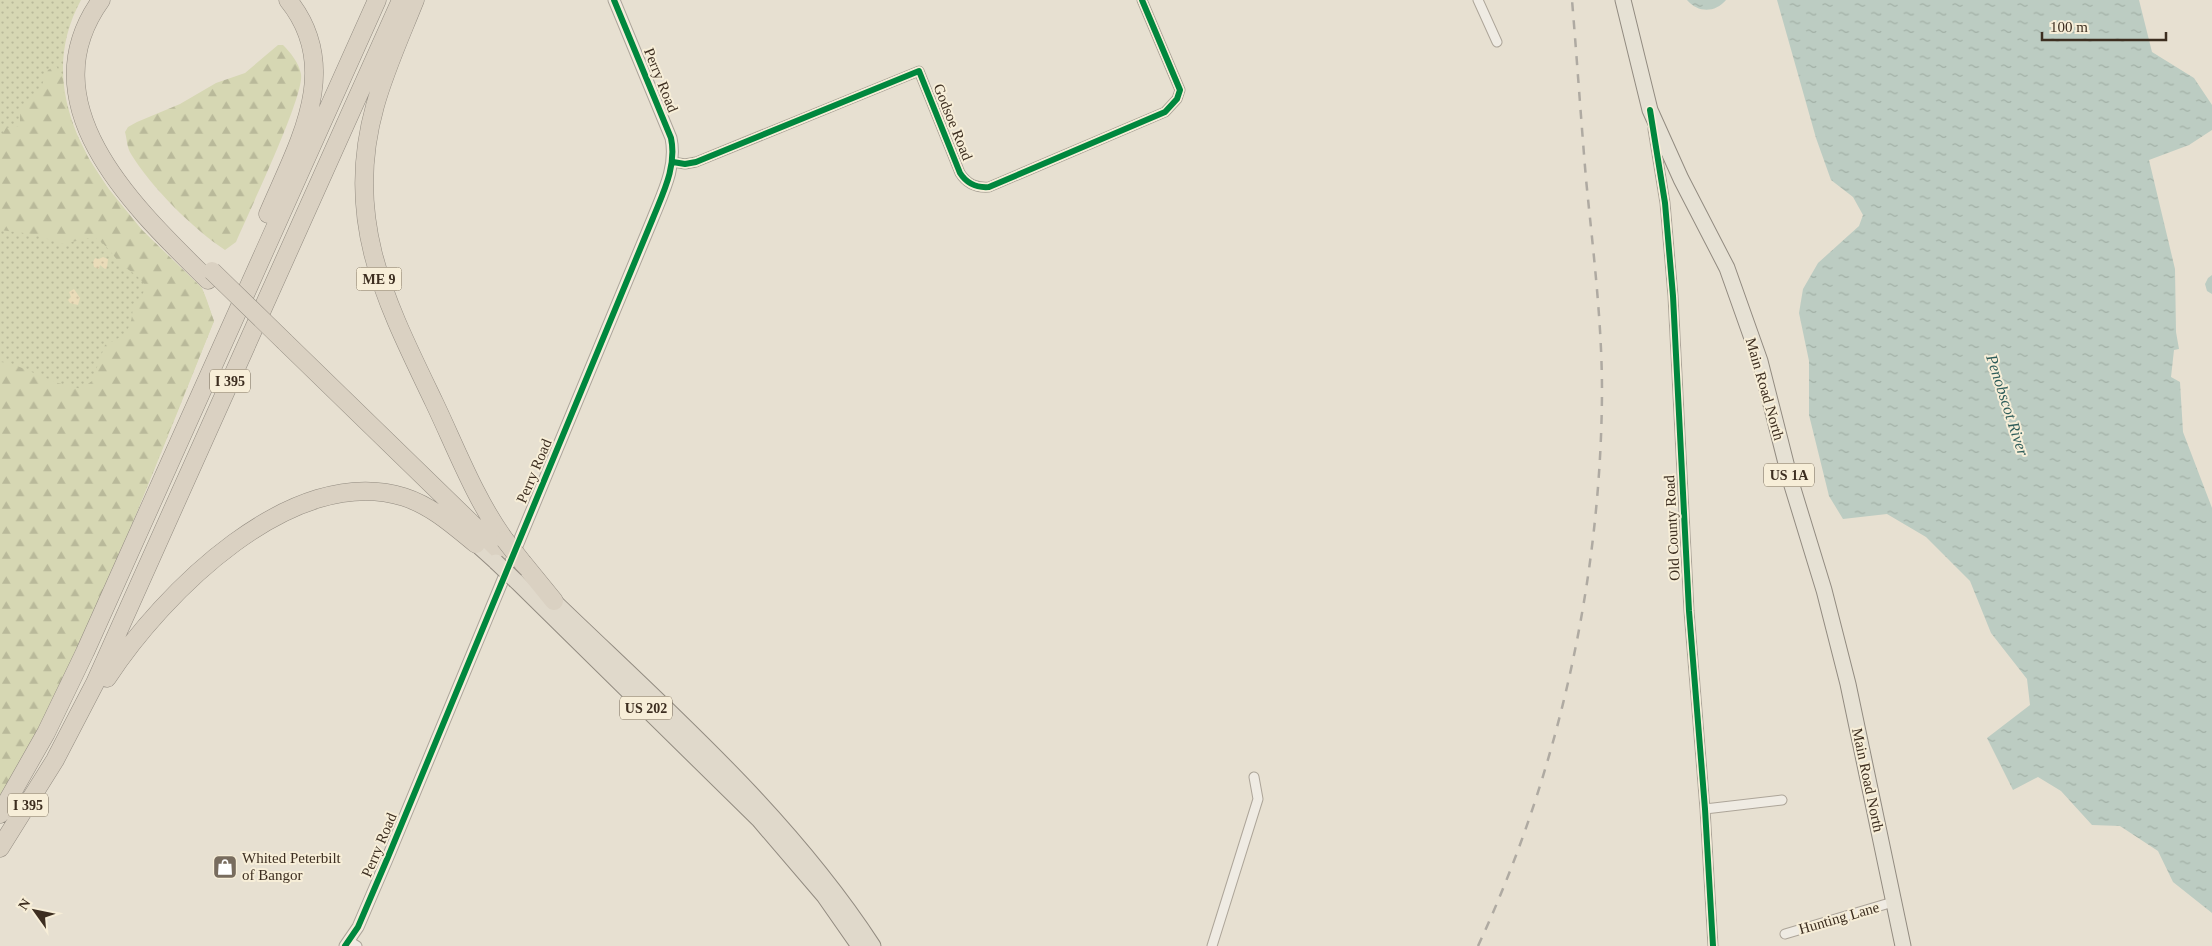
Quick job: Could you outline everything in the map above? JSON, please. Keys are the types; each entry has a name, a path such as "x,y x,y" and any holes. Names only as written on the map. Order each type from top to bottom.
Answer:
{"highway":[{"path":"101,0 83,33 76,61 77,91 85,122 100,155 126,194 161,234 210,275"},
{"path":"112,0 96,25 86,56 85,88 94,122 114,163 132,188 210,275 476,544"},
{"path":"203,389 230,306 302,132 312,101 315,68 312,45 302,20 288,0"},
{"name":"I 395","path":"0,814 32,759 69,685 377,0"},
{"name":"I 395","path":"0,848 55,760 107,657 401,0"},
{"name":"ME 9","path":"415,0 383,82 370,126 364,182 367,231 378,274 398,326 479,496 500,551 519,571 554,601"},
{"path":"283,347 500,551"},
{"path":"55,760 122,655 156,612 211,561 239,540 274,519 299,507 330,497 358,492 382,493 403,497 424,505 476,544"},
{"name":"US 202","path":"476,544 500,551 749,809 819,890 859,946"},
{"name":"US 202","path":"554,601 769,812 826,880 874,946"}],"main road":[{"name":"Main Road North","path":"1624,0 1650,110 1681,179 1727,268 1760,361 1790,479 1824,590 1848,684 1903,946"}],"street":[{"name":"Perry Road","path":"350,944 388,857 653,218 672,162 672,144 668,130 614,0"},
{"name":"Godsoe Road","path":"672,162 685,164 696,162 919,71 960,172 965,180 972,185 980,188 989,187 1165,112 1178,99 1180,90 1177,80 1142,0"},
{"path":"1478,0 1497,42"},
{"name":"Old County Road","path":"1650,110 1665,203 1673,296 1689,611 1705,809 1713,946"},
{"path":"1212,946 1258,799 1254,777"},
{"path":"1705,809 1782,800"},
{"name":"Hunting Lane","path":"1784,934 1893,902"}],"green space":[{"path":"0,0 81,0 68,31 63,63 65,93 73,123 86,152 102,180 142,230 202,289 214,321 116,563 61,681 32,739 0,796"},
{"path":"278,45 283,45 296,62 301,74 300,86 285,129 236,242 225,250 186,219 161,193 139,167 130,152 125,132 128,127 137,122 180,104 216,83 245,73"},
{"path":"56,66 63,77 64,97 74,129 89,159 108,188 142,230 202,288 214,321 87,634 35,736 0,796 0,362 10,363 58,383 81,389 92,381 105,345 119,338 127,330 130,325 133,304 140,298 146,288 138,277 120,263 94,237 63,244 32,234 0,230 0,139 6,128 20,126 20,112 39,92 48,70"}],"sand":[{"path":"103,257 108,259 107,268 105,269 100,265 99,269 94,267 93,262 95,258"},
{"path":"74,289 80,298 78,305 70,303 68,300 71,297 69,292"}],"water":[{"path":"1687,0 1726,0 1717,7 1706,10 1696,7"},
{"name":"Penobscot River","path":"1777,0 2139,0 2152,52 2194,78 2212,105 2212,130 2189,145 2149,160 2175,269 2176,332 2179,349 2174,350 2171,377 2180,382 2183,432 2212,508 2212,913 2173,882 2158,851 2120,826 2092,825 2061,791 2038,777 2013,790 1987,738 2030,705 2027,679 1991,633 1970,581 1926,537 1887,514 1843,519 1829,496 1809,415 1809,361 1799,313 1803,289 1818,263 1859,226 1863,215 1853,197 1831,180 1816,138"},
{"path":"2212,275 2212,294 2207,291 2205,284"}],"railway":[{"path":"1478,946 1506,881 1531,813 1552,745 1570,675 1583,605 1593,534 1600,463 1602,365 1572,0"}],"cycle path":[{"path":"345,946 358,927 388,857 665,189 671,169 671,138 614,0"},
{"path":"673,162 685,164 696,162 919,71 960,173 972,184 980,187 989,187 1165,112 1177,99 1180,90 1142,0"},
{"path":"1650,110 1665,203 1673,296 1689,611 1705,809 1713,946"}],"place":[{"name":"Whited Peterbilt of Bangor","path":"225,867"}]}
